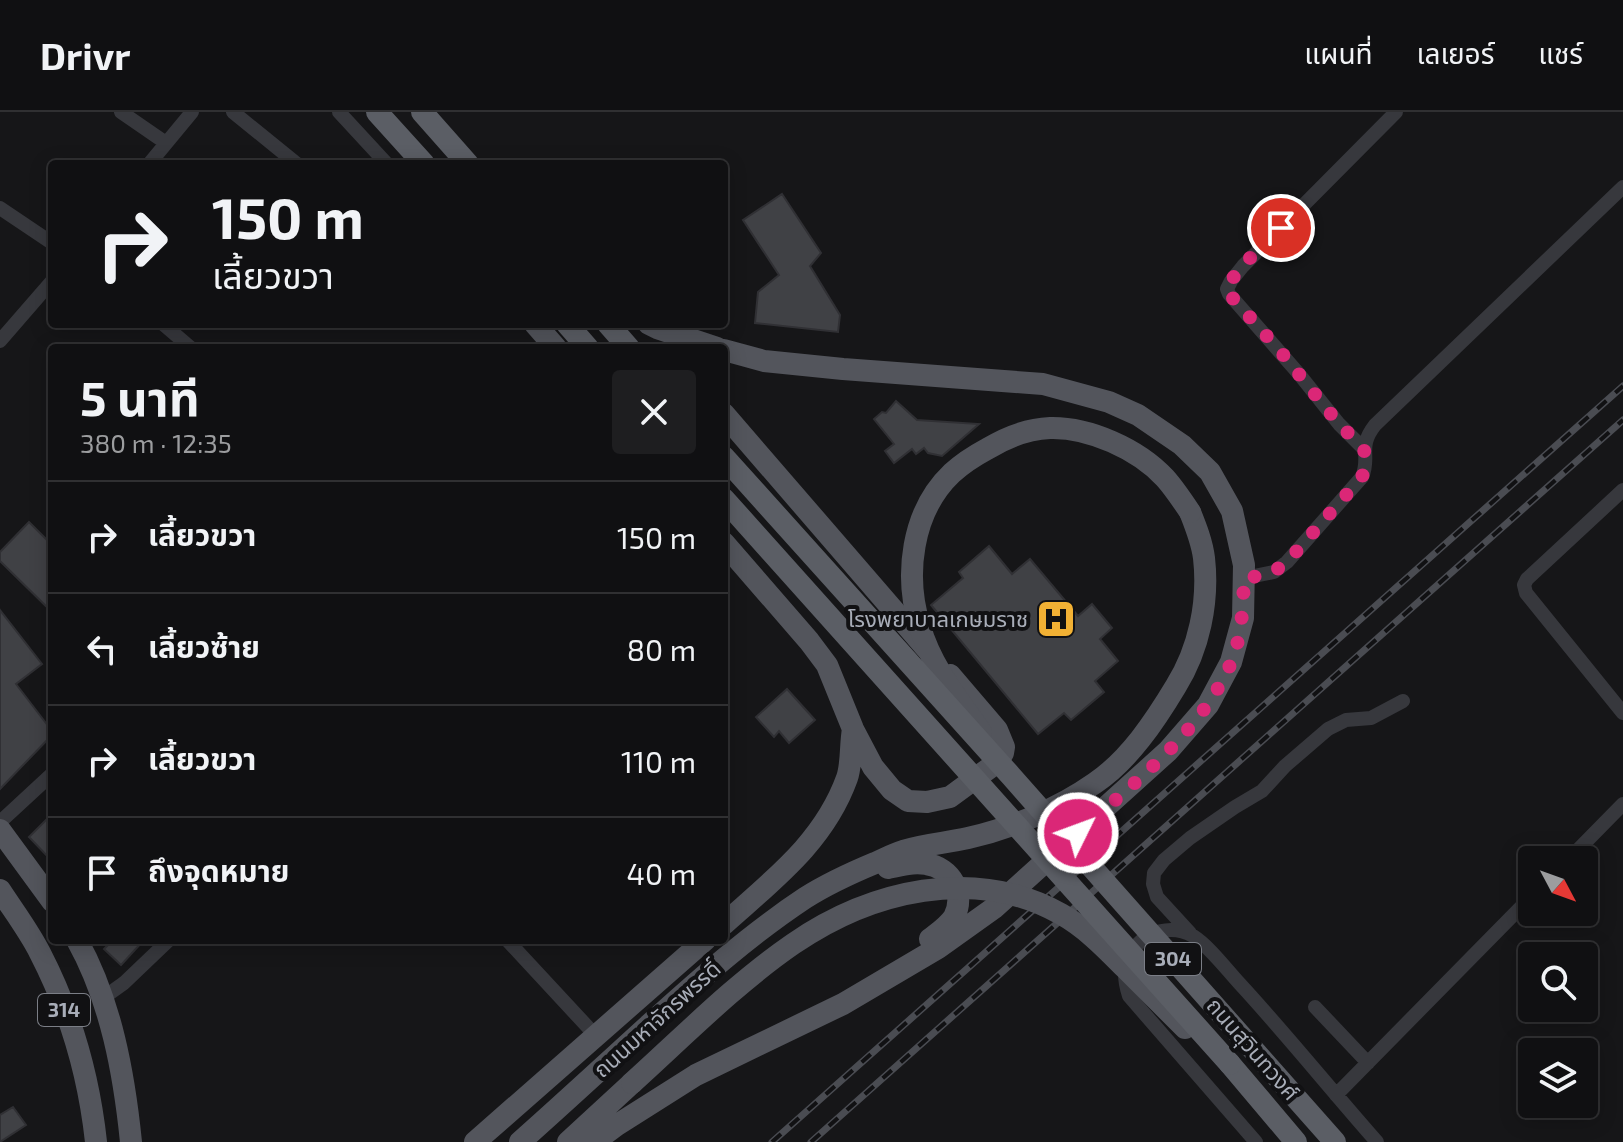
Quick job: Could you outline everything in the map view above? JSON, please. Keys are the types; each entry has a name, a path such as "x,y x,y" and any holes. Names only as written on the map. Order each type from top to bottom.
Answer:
{"highway":[{"path":"377,112 420,160"},
{"path":"426,114 465,160"},
{"path":"570,328 584,344"},
{"path":"612,328 626,344"},
{"name":"ถนนสุวินทวงศ์","path":"728,461 1335,1142"},
{"name":"ถนนสุวินทวงศ์","path":"728,503 1230,1064 1296,1142"}],"main road":[{"path":"538,328 552,344"},
{"path":"657,328 705,344"},
{"path":"594,1142 696,1075 843,1004 938,948 994,908 1168,751 1208,705 1231,662 1243,618 1244,565 1232,511 1210,472 1182,445 1138,415 1109,402 1043,384 764,361 728,351"},
{"path":"728,419 988,718 1002,738 1004,747 995,764 950,797 927,802 908,801 892,790 868,758 827,665 728,548"},
{"path":"840,878 902,851 970,837 1019,822 1062,803 1097,782 1123,757 1164,706 1184,673 1196,644 1202,617 1204,559 1198,534 1190,512 1163,476 1118,444 1099,437 1050,428 998,442 973,456 950,475 935,496 914,542 913,585 919,627 930,656 1011,776"},
{"path":"728,915 791,865 827,821 848,775 853,729"},
{"path":"0,830 48,896"},
{"path":"840,878 908,863 928,864 949,875 958,896 953,919 945,928 843,1004"},
{"name":"ถนนมหาจักรพรรดิ์","path":"520,1142 716,964 807,897 840,878"},
{"path":"568,1142 750,977 803,938 824,924 868,905 916,891 946,887 973,887 1001,892 1034,901 1060,913 1088,931 1204,1045 1230,1064"},
{"name":"314","path":"0,890 39,952 69,1021 92,1107 96,1142"},
{"name":"314","path":"79,944 103,998 117,1050 131,1142"},
{"path":"475,1142 701,944"}],"street":[{"path":"121,112 166,143"},
{"path":"152,160 192,112"},
{"path":"233,112 292,160"},
{"path":"339,112 383,160"},
{"path":"1364,449 1339,424 1227,289 1243,266 1396,112"},
{"path":"1244,578 1266,575 1287,562 1362,477 1366,465 1364,449 1375,425 1623,187"},
{"path":"0,208 48,240"},
{"path":"0,341 48,286"},
{"path":"168,328 186,344"},
{"path":"1623,490 1524,585 1526,593 1623,713"},
{"path":"1377,1142 1261,1007 1157,897 1153,884 1154,873 1164,860 1190,838 1262,791 1285,766 1328,729 1346,720 1371,718 1403,701"},
{"path":"0,822 48,778"},
{"path":"1582,846 1623,804"},
{"path":"1336,1095 1518,910"},
{"path":"1193,936 1164,930 1137,943 1124,969 1125,983 1137,1008 1256,1142"},
{"path":"103,998 124,983 165,944"},
{"path":"511,944 597,1037"},
{"path":"1315,1007 1368,1063"}],"building":[{"path":"782,194 821,253 810,266 840,315 838,332 755,323 758,292 779,275 743,220"},
{"path":"896,401 917,420 979,424 942,456 928,453 924,448 916,454 912,449 894,463 885,451 894,444 874,419 882,412 886,413"},
{"path":"29,522 48,541 48,608 0,561 0,552"},
{"path":"989,546 1012,574 1030,559 1078,616 1092,604 1112,628 1100,639 1118,661 1095,681 1104,692 1071,720 1064,713 1038,734 931,605 963,578 959,572"},
{"path":"0,610 42,664 16,684 48,726 48,739 0,789"},
{"path":"787,689 815,720 789,743 779,731 774,737 756,717"},
{"path":"48,818 48,857 29,837"},
{"path":"109,944 140,944 121,965 104,949"},
{"path":"13,1107 26,1125 0,1142 0,1115"}],"railway":[{"path":"772,1142 1623,386"},
{"path":"811,1142 1623,420"}],"place":[{"name":"โรงพยาบาลเกษมราช","path":"1056,619"}],"route":[{"path":"1078,833 1168,751 1208,705 1231,662 1243,618 1244,578 1266,575 1287,562 1365,472 1364,449 1339,424 1227,289 1243,266 1281,228"}]}
